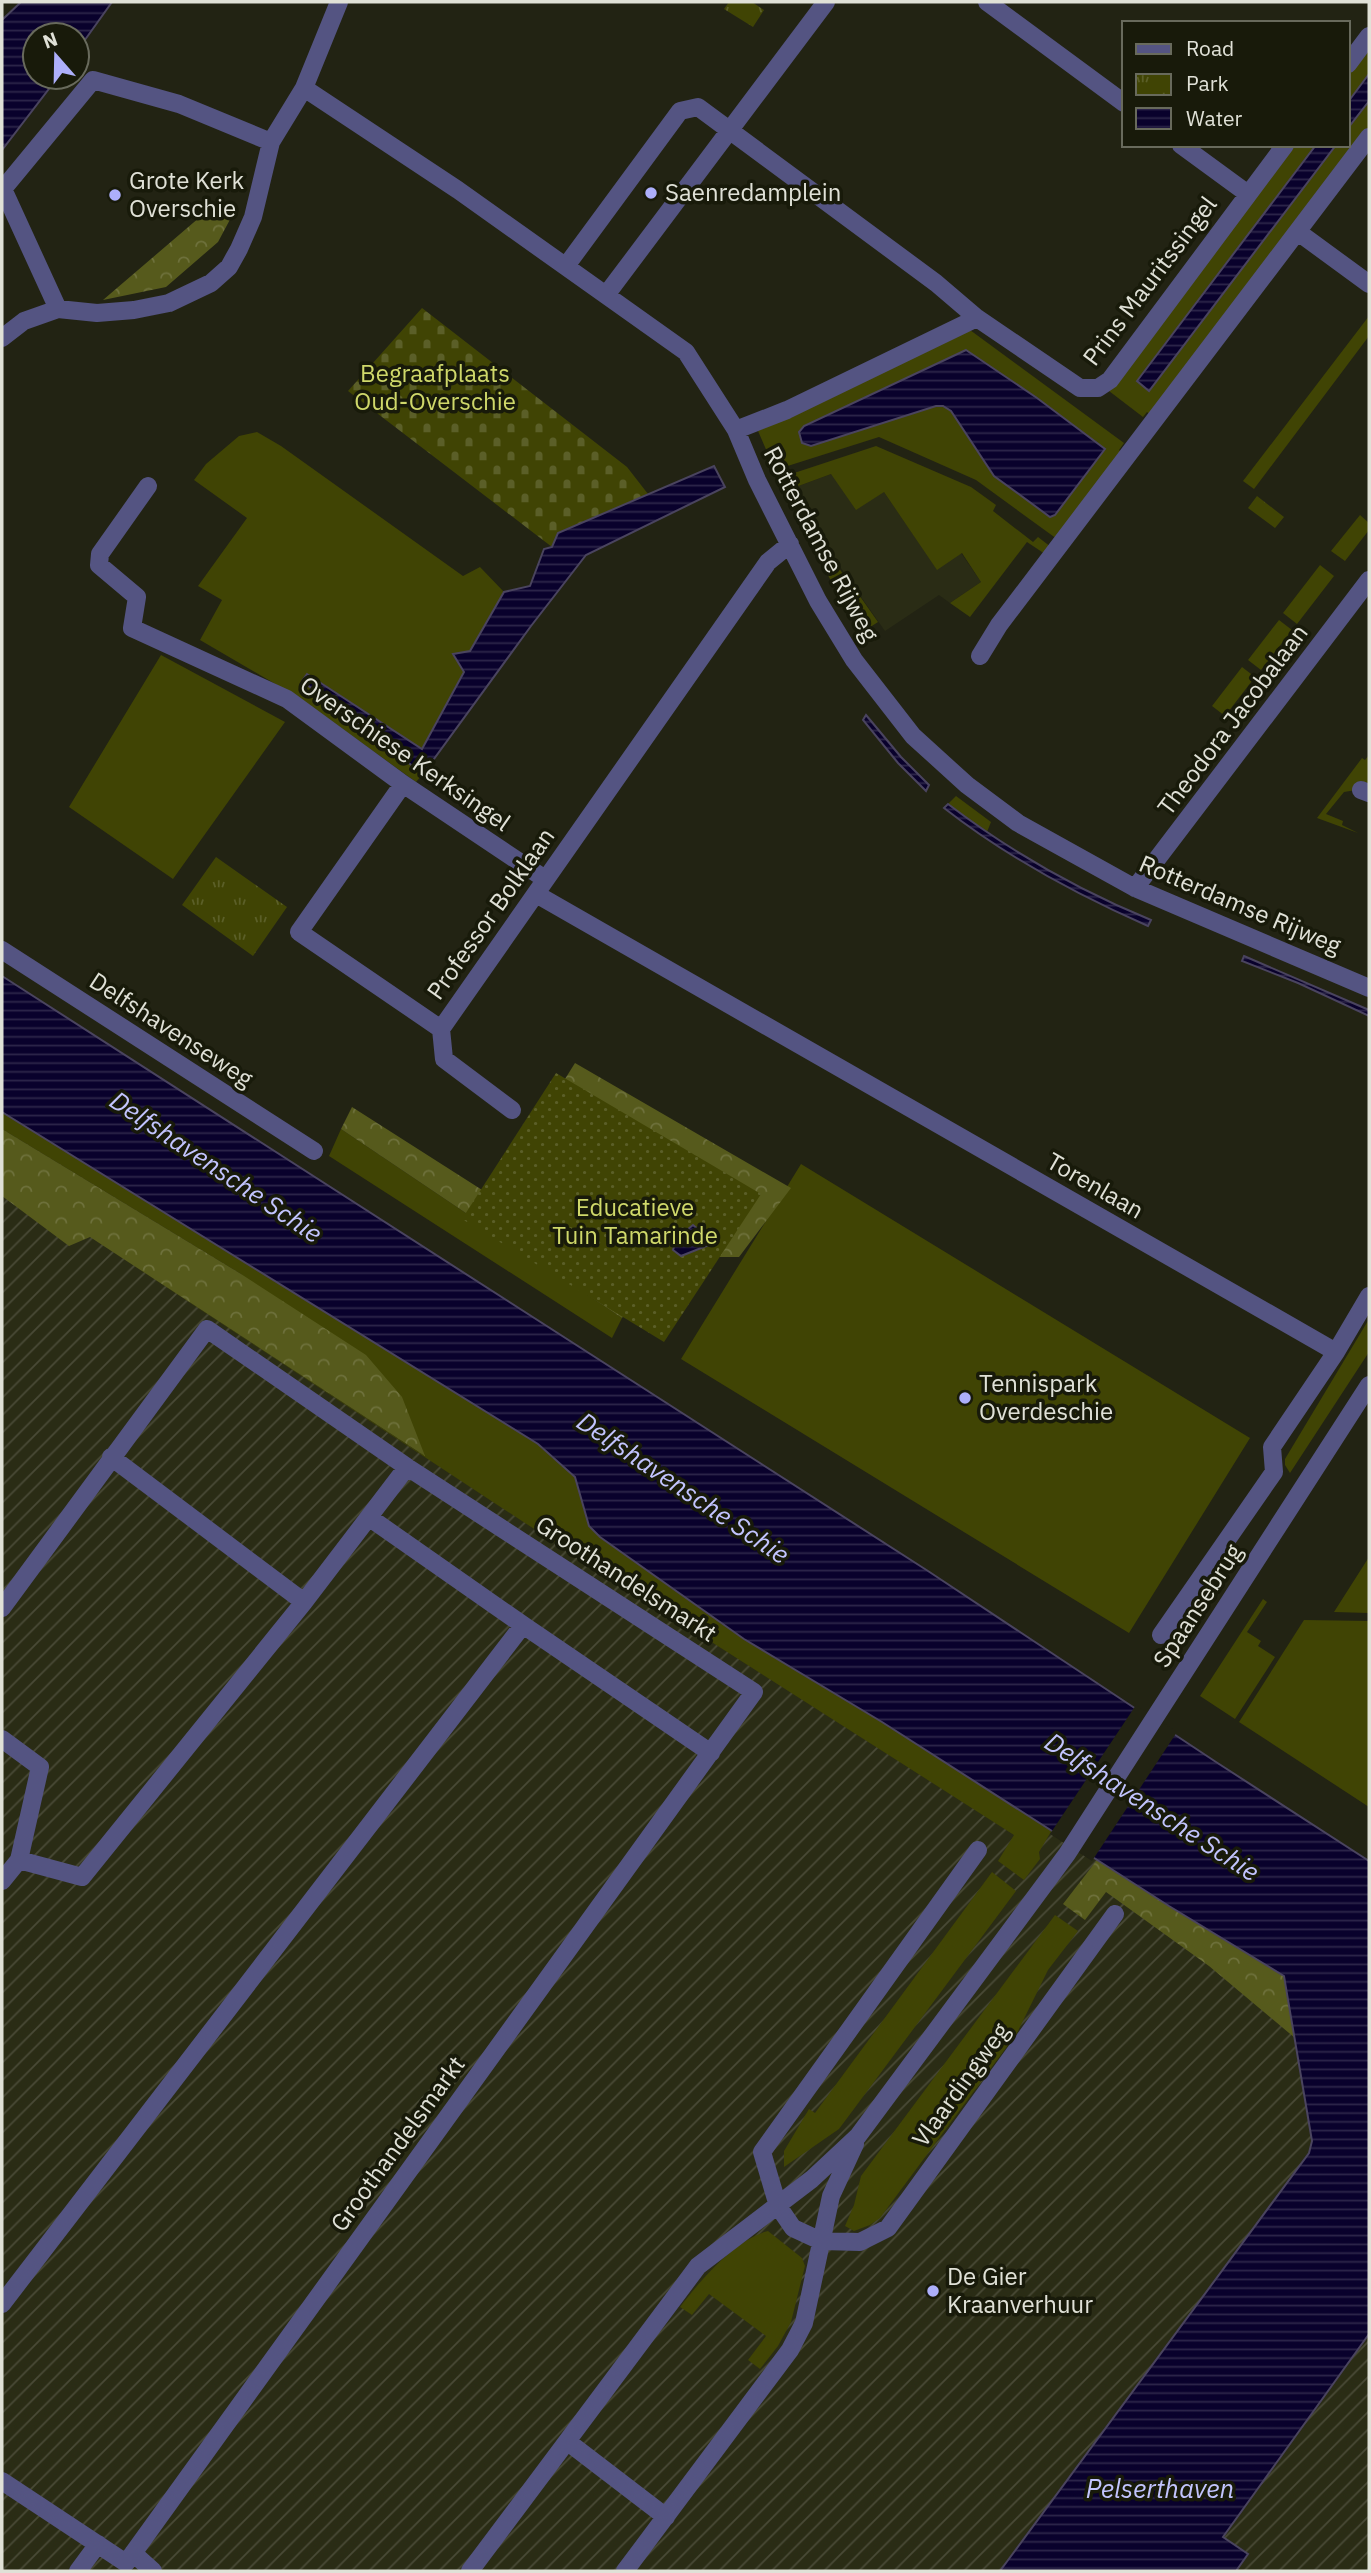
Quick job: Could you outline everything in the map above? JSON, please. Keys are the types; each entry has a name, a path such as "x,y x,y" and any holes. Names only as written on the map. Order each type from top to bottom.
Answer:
{"street":[{"path":"2,338 24,321 58,309 97,313 134,310 169,303 211,283 229,267 253,217 271,142 304,88 339,2"},
{"path":"606,295 826,2"},
{"path":"987,2 1122,102"},
{"path":"1350,61 1369,36"},
{"path":"58,309 3,189 93,80 179,104 271,142"},
{"name":"Rotterdamse Rijweg","path":"304,88 458,190 686,352 736,430 757,480 818,601 854,660 884,702 927,750 967,785 1018,823 1135,888 1369,988"},
{"path":"566,266 680,111 698,107 936,283 977,317 788,410 736,430"},
{"path":"980,656 999,625 1369,137"},
{"path":"1184,147 1248,194"},
{"name":"Prins Mauritssingel","path":"977,317 1080,388 1098,388 1110,380 1284,147"},
{"path":"1298,232 1369,284"},
{"name":"Overschiese Kerksingel","path":"148,486 100,554 99,565 137,597 132,628 287,699 541,887"},
{"name":"Professor Bolklaan","path":"403,784 299,932 441,1029 768,562 790,544"},
{"name":"Theodora Jacobalaan","path":"1135,888 1369,580"},
{"name":"Torenlaan","path":"541,887 1336,1352"},
{"name":"Delfshavenseweg","path":"2,950 314,1151"},
{"path":"441,1029 444,1059 512,1110"},
{"path":"1161,1635 1274,1472 1272,1447 1336,1352 1369,1296"},
{"name":"Groothandelsmarkt","path":"2,1608 207,1329 407,1466 754,1692 128,2562"},
{"name":"Spaansebrug","path":"858,2136 1067,1854 1369,1385"},
{"path":"111,1457 304,1601"},
{"path":"19,1860 82,1877 370,1518 407,1466"},
{"path":"370,1518 710,1753"},
{"path":"2,2304 523,1625"},
{"path":"2,1739 40,1768 19,1860 2,1881"},
{"name":"Vlaardingweg","path":"978,1850 762,2152 778,2206 793,2228 821,2241 860,2242 888,2228 1115,1914"},
{"path":"470,2571 698,2266 778,2206 858,2136"},
{"path":"625,2571 790,2350 804,2323 831,2196 858,2136"},
{"path":"568,2442 666,2517"},
{"path":"2,2481 128,2562 153,2571"},
{"path":"78,2571 98,2544"}],"shaded area":[{"path":"831,474 884,492 937,569 961,553 981,582 950,603 939,595 885,631 794,501 793,488"},
{"path":"2,1073 1328,1981 1336,2197 1068,2571 2,2571"},
{"path":"1369,2259 1369,2571 1175,2571"}],"green space":[{"path":"729,2 752,2 764,10 753,27 724,9"},
{"path":"1369,47 1369,74 1350,99 1350,71"},
{"path":"1369,101 1369,127 1151,415 1147,412 1143,417 1109,391 1293,147 1314,147 1137,381 1149,390 1334,147 1350,147 1350,125"},
{"path":"214,205 234,212 218,242 166,287 103,300"},
{"name":"Begraafplaats Oud-Overschie","path":"422,308 627,467 648,494 558,533 552,547 348,391"},
{"path":"1369,316 1369,336 1254,489 1243,481"},
{"path":"970,330 1124,443 1119,450 1122,453 1057,539 976,480 879,437 775,470 758,431","holes":["966,350 1105,449 1055,514 994,476 951,411 943,406 805,445 799,435"]},
{"path":"257,432 281,446 463,576 480,567 504,592 470,651 464,672 422,749 308,674 302,680 423,774 416,782 301,699 200,640 222,600 198,586 247,518 194,480 206,464 239,436"},
{"path":"876,446 971,487 996,505 993,511 1033,542 1038,537 1051,547 1045,554 1027,542 970,617 950,603 981,582 962,553 937,570 884,492 856,510 831,474 793,488 799,498 794,502 845,577 833,585 779,478"},
{"path":"1257,496 1284,517 1275,528 1248,508"},
{"path":"1360,515 1369,523 1369,530 1345,561 1331,551"},
{"path":"1320,565 1334,576 1297,624 1283,613"},
{"path":"852,585 878,622 861,633 839,594"},
{"path":"1279,620 1292,630 1261,670 1248,660"},
{"path":"161,655 285,722 173,879 69,807"},
{"path":"1242,667 1255,677 1225,716 1212,706"},
{"path":"1369,755 1369,784 1360,781 1356,790 1344,792 1326,814 1343,821 1342,825 1358,833 1317,818 1362,758 1365,760"},
{"path":"956,796 991,822 987,832 948,804"},
{"path":"216,857 287,907 253,956 182,905"},
{"name":"Educatieve Tuin Tamarinde","path":"575,1063 791,1188 739,1257 713,1257 643,1288 622,1318 341,1129 352,1107 620,1278 560,1087"},
{"name":"Educatieve Tuin Tamarinde","path":"556,1073 761,1194 664,1342 462,1219"},
{"path":"2,1112 538,1444 575,1477 589,1526 600,1537 744,1639 882,1722 1052,1830 1039,1852 1040,1859 1024,1880 998,1861 1014,1835 525,1523 90,1237 423,1455 241,1274 2,1129"},
{"path":"2,1129 241,1274 366,1355 402,1397 425,1456 90,1237 69,1246 2,1196"},
{"path":"341,1129 622,1318 612,1338 329,1156"},
{"name":"Tennispark Overdeschie","path":"801,1164 1250,1438 1129,1633 681,1359"},
{"path":"1369,1319 1369,1352 1290,1473 1285,1459"},
{"path":"1369,1557 1369,1613 1334,1612"},
{"path":"1263,1599 1267,1602 1247,1632 1261,1641 1258,1646 1275,1657 1235,1719 1200,1696"},
{"path":"1304,1620 1369,1621 1369,1807 1239,1722"},
{"path":"1097,1860 1284,1976 1295,2038 1209,1966 1106,1892 1085,1920 1063,1904"},
{"path":"992,1872 1016,1891 839,2129 784,2167 784,2151 809,2109 815,2113"},
{"path":"1055,1915 1078,1931 1048,1970 1017,2033 880,2218 854,2231 845,2226 854,2205 861,2176"},
{"path":"768,2231 802,2258 805,2266 791,2322 778,2346 760,2369 748,2360 766,2336 709,2294 692,2315 680,2307 731,2252 756,2235"}],"water":[{"path":"21,2 112,2 91,31 91,21 21,21 21,91 47,91 2,150 2,20"},
{"path":"1369,74 1369,101 1350,125 1350,99"},
{"path":"1314,147 1334,147 1149,391 1137,381"},
{"path":"966,350 1105,449 1055,515 1050,517 994,476 951,411 943,406 811,446 802,443 799,432 804,426"},
{"path":"714,466 725,487 586,555 423,774 302,681 307,674 422,749 464,672 453,654 470,651 504,592 530,586 544,549 552,547 558,533"},
{"path":"866,715 929,785 926,791 898,763 863,720"},
{"path":"948,804 1046,869 1151,920 1148,926 1068,888 992,843 944,808"},
{"path":"1244,956 1369,1010 1369,1016 1242,961"},
{"path":"2,976 928,1571 1369,1861 1369,2334 1223,2537 1248,2554 1236,2571 1000,2571 1309,2153 1312,2141 1284,1976 1169,1906 882,1722 744,1639 600,1537 589,1526 575,1477 538,1444 2,1112"},
{"path":"693,1225 714,1243 681,1256 673,1250 677,1238"}],"pier":[{"path":"1136,1705 1177,1732 1092,1861 1050,1834"}],"place":[{"name":"Saenredamplein","path":"651,193"},
{"name":"Grote Kerk Overschie","path":"115,195"},
{"name":"Tennispark Overdeschie","path":"965,1398"},
{"name":"De Gier Kraanverhuur","path":"933,2291"}],"water label":[{"name":"Delfshavensche Schie","path":"216,1167"},
{"name":"Delfshavensche Schie","path":"683,1488"},
{"name":"Delfshavensche Schie","path":"1152,1807"},
{"name":"Pelserthaven","path":"1160,2489"}]}
